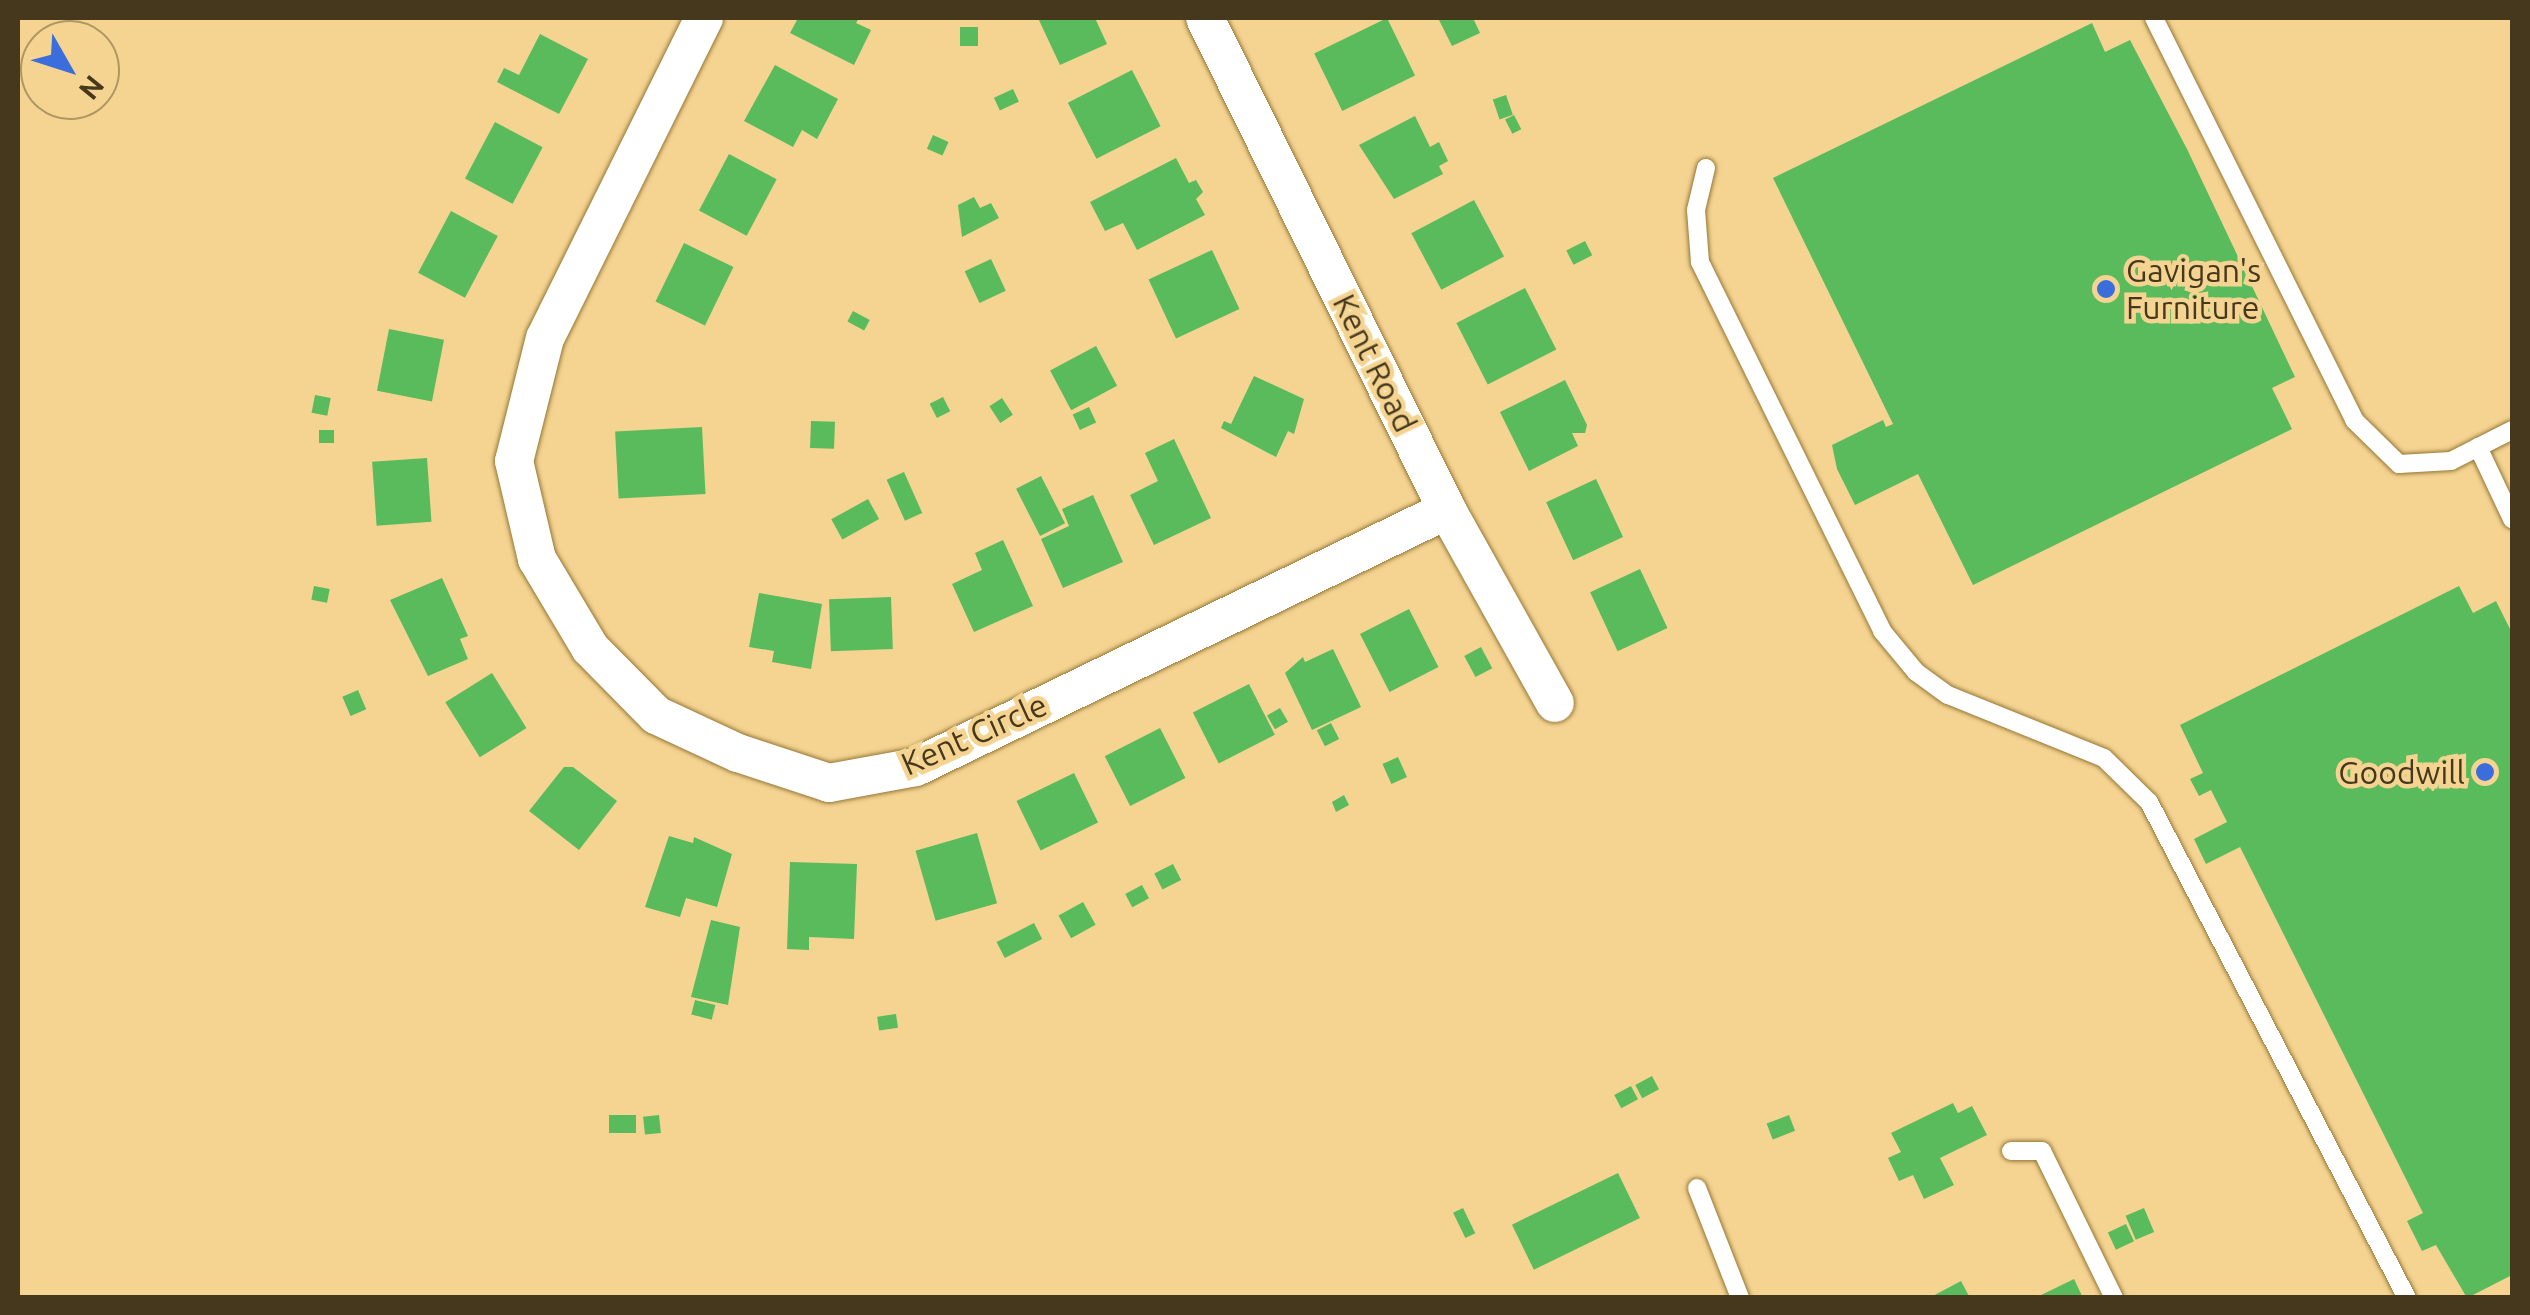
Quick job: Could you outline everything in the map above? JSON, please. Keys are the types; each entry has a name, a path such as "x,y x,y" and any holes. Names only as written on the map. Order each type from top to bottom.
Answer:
{"street":[{"name":"Kent Circle","path":"704,18 546,338 514,460 537,559 590,648 656,714 738,753 829,783 916,767 1447,510"},
{"name":"Kent Road","path":"1205,18 1447,510 1556,703"}],"lane":[{"path":"2154,18 2354,420 2399,464 2451,460 2512,430"},
{"path":"1706,168 1696,210 1700,262 1882,632 1916,672 1948,696 2104,758 2149,802 2406,1298"},
{"path":"2478,447 2512,518"},
{"path":"2011,1152 2042,1151 2114,1298"},
{"path":"1697,1188 1740,1298"}],"building":[{"path":"798,18 859,18 856,23 871,30 854,65 790,33"},
{"path":"1038,18 1095,18 1107,44 1060,65"},
{"path":"1387,18 1415,76 1342,111 1314,54"},
{"path":"1438,18 1473,18 1480,33 1452,46"},
{"path":"2092,23 2105,52 2130,40 2187,149 2295,377 2272,388 2292,429 1973,585 1918,474 1855,505 1837,469 1832,445 1883,420 1886,427 1893,424 1773,178"},
{"path":"960,27 978,27 978,46 960,46"},
{"path":"540,34 588,59 559,114 497,82 504,68 519,75"},
{"path":"775,65 838,99 817,139 802,130 793,147 744,121"},
{"path":"1132,70 1161,126 1096,159 1068,103"},
{"path":"1013,89 1019,102 1000,111 994,98"},
{"path":"1506,95 1513,115 1500,119 1493,100"},
{"path":"1514,115 1521,129 1512,134 1505,120"},
{"path":"1415,116 1430,147 1439,142 1448,161 1439,166 1443,174 1394,199 1359,145"},
{"path":"495,122 543,147 513,204 465,179"},
{"path":"933,135 949,142 942,156 927,149"},
{"path":"729,154 777,179 747,236 699,211"},
{"path":"1176,158 1189,183 1196,180 1203,192 1196,199 1205,215 1137,250 1123,223 1105,231 1090,202"},
{"path":"974,197 980,208 991,203 999,218 962,237 958,205"},
{"path":"1474,200 1504,257 1441,290 1411,233"},
{"path":"451,211 498,236 465,298 418,273"},
{"path":"1585,241 1592,255 1574,265 1566,251"},
{"path":"684,243 733,267 705,326 656,301"},
{"path":"1212,250 1239,309 1176,338 1149,280"},
{"path":"991,259 1006,291 980,303 965,271"},
{"path":"1525,288 1556,349 1488,384 1456,323"},
{"path":"853,311 870,320 864,331 847,322"},
{"path":"389,329 444,340 432,402 377,391"},
{"path":"1096,346 1117,386 1071,410 1050,370"},
{"path":"1254,376 1304,399 1294,434 1288,431 1276,457 1221,428 1224,421 1231,424"},
{"path":"1565,380 1587,425 1585,433 1572,433 1578,446 1529,471 1500,412"},
{"path":"315,395 331,398 327,416 312,413"},
{"path":"943,397 950,411 937,418 930,404"},
{"path":"1002,398 1013,415 1000,423 989,406"},
{"path":"1089,407 1096,422 1080,430 1073,415"},
{"path":"811,421 835,422 834,449 810,448"},
{"path":"702,427 706,494 619,498 615,432"},
{"path":"319,430 334,430 334,443 319,443"},
{"path":"1174,439 1211,518 1154,545 1130,495 1158,481 1145,453"},
{"path":"427,458 431,522 377,526 372,462"},
{"path":"904,472 922,513 905,521 887,480"},
{"path":"1041,476 1065,523 1040,536 1016,489"},
{"path":"1596,479 1623,537 1573,560 1546,502"},
{"path":"1093,495 1123,562 1063,588 1041,539 1069,526 1062,509"},
{"path":"868,499 879,519 842,539 831,519"},
{"path":"1003,540 1033,606 974,632 952,584 982,570 975,553"},
{"path":"1640,569 1667,628 1618,651 1590,592"},
{"path":"442,578 468,636 460,639 468,659 428,676 390,600"},
{"path":"314,586 330,589 327,603 311,600"},
{"path":"2459,586 2473,613 2496,601 2512,633 2512,1275 2467,1298 2436,1245 2422,1251 2407,1221 2423,1213 2240,847 2206,864 2194,839 2227,822 2211,790 2199,796 2190,779 2203,773 2180,725"},
{"path":"759,593 822,604 811,669 772,662 774,651 749,647"},
{"path":"891,597 893,649 831,651 829,599"},
{"path":"1409,609 1439,667 1390,692 1360,634"},
{"path":"1481,647 1492,668 1475,677 1464,656"},
{"path":"1333,649 1361,707 1312,730 1285,673 1303,657 1305,662"},
{"path":"492,673 526,728 480,757 445,702"},
{"path":"1249,684 1275,735 1219,763 1193,713"},
{"path":"358,690 366,709 351,716 342,697"},
{"path":"1280,708 1288,722 1275,729 1267,716"},
{"path":"1331,723 1339,739 1325,746 1317,730"},
{"path":"1160,728 1185,778 1130,806 1105,756"},
{"path":"1398,757 1407,777 1391,784 1382,764"},
{"path":"564,767 573,767 617,801 579,850 529,811"},
{"path":"1074,773 1098,822 1041,850 1016,801"},
{"path":"1344,795 1349,805 1336,812 1332,802"},
{"path":"977,833 997,903 936,921 915,851"},
{"path":"669,836 693,843 694,837 732,854 717,907 686,898 680,917 645,907"},
{"path":"790,862 857,864 854,939 809,937 809,950 787,949"},
{"path":"1173,864 1181,880 1162,890 1154,874"},
{"path":"1142,885 1149,898 1132,907 1125,894"},
{"path":"1083,902 1096,925 1071,938 1059,916"},
{"path":"711,920 740,927 728,1005 691,997"},
{"path":"1034,923 1042,939 1005,958 997,942"},
{"path":"695,1000 715,1005 712,1020 691,1015"},
{"path":"896,1014 898,1028 879,1031 877,1017"},
{"path":"1652,1076 1659,1089 1642,1098 1635,1085"},
{"path":"1631,1086 1638,1099 1621,1108 1614,1095"},
{"path":"1953,1103 1958,1113 1972,1106 1987,1135 1940,1158 1954,1185 1924,1199 1913,1175 1899,1181 1888,1158 1901,1152 1891,1133"},
{"path":"609,1115 636,1115 636,1133 609,1133"},
{"path":"659,1115 661,1133 645,1135 643,1117"},
{"path":"1789,1115 1795,1131 1773,1139 1767,1124"},
{"path":"1618,1173 1640,1218 1534,1270 1512,1225"},
{"path":"1463,1208 1475,1233 1465,1238 1453,1213"},
{"path":"2144,1208 2154,1232 2136,1240 2126,1216"},
{"path":"2126,1224 2134,1241 2116,1250 2108,1232"},
{"path":"2074,1279 2083,1298 2035,1298"},
{"path":"1961,1281 1970,1298 1929,1298"}],"place":[{"name":"Gavigan's Furniture","path":"2106,289"},
{"name":"Goodwill","path":"2485,772"}]}
